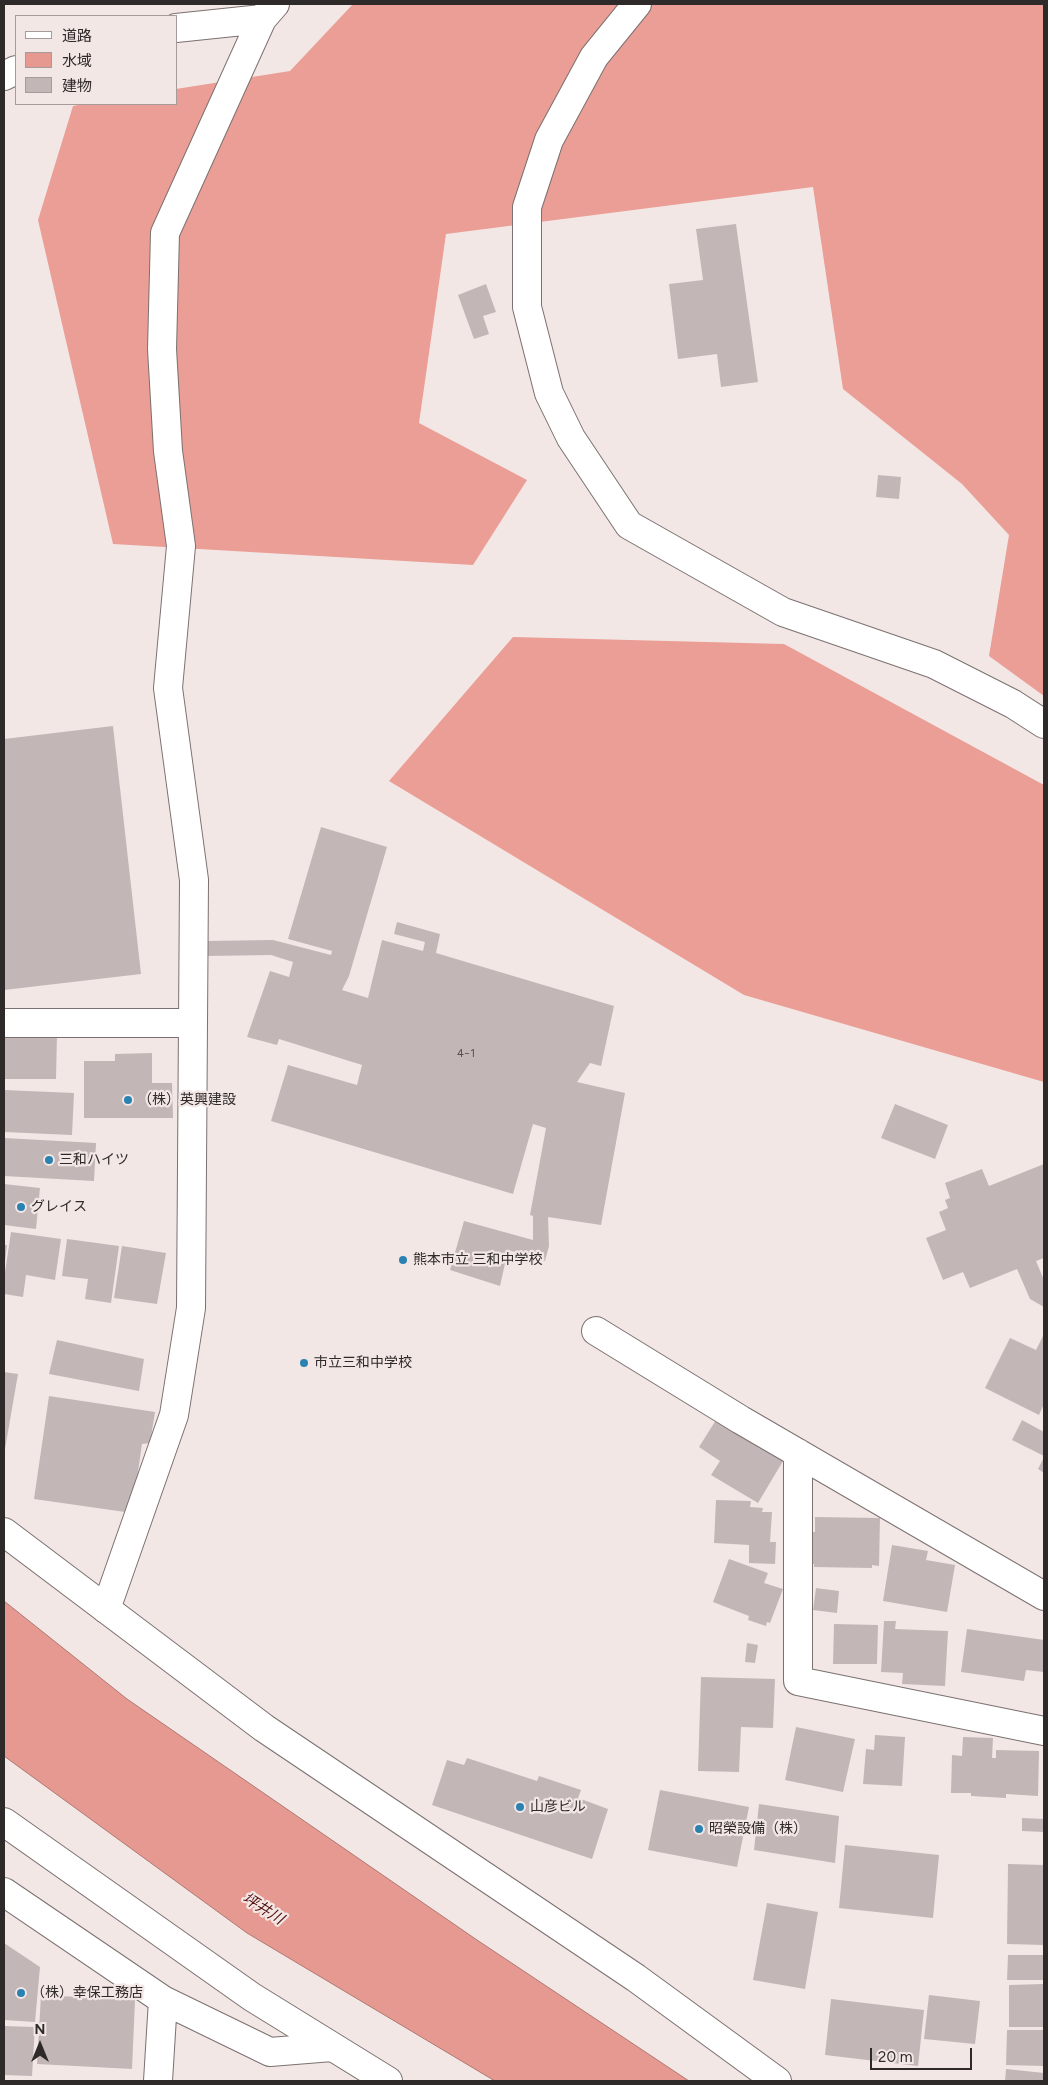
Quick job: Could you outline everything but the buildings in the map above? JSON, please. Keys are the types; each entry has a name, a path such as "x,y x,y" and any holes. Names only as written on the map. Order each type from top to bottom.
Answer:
{"street":[{"path":"636,4 589,65 549,140 527,207 527,307 549,393 571,438 629,525 783,612 934,664 1013,704 1044,724"},
{"path":"178,28 269,12"},
{"path":"106,1609 174,1414 190,1308 194,880 168,688 181,546 168,451 162,349 165,233 269,12"},
{"path":"4,1023 193,1023"},
{"path":"596,1331 798,1453 1044,1596"},
{"path":"798,1453 798,1681 1044,1731"},
{"path":"4,1532 264,1728 636,1978 777,2081"},
{"path":"4,1822 252,1997 388,2081"},
{"path":"4,1892 163,2000 270,2052 332,2047"},
{"path":"158,2081 163,2000"}],"shaded area":[{"path":"353,4 1044,4 1044,696 989,656 1009,535 962,484 843,389 813,187 446,234 419,423 527,480 473,565 113,544 38,220 73,106 178,105 178,89 290,71"},
{"path":"513,637 784,644 1044,785 1044,1082 744,995 389,781"}],"water":[{"name":"坪井川","path":"4,1601 127,1699 477,1940 689,2081 495,2081 247,1933 4,1756"}],"place":[{"name":"（株）英興建設","path":"128,1100"},
{"name":"三和ハイツ","path":"49,1160"},
{"name":"グレイス","path":"21,1207"},
{"name":"熊本市立 三和中学校","path":"403,1260"},
{"name":"市立三和中学校","path":"304,1363"},
{"name":"山彦ビル","path":"520,1807"},
{"name":"昭榮設備（株）","path":"699,1829"},
{"name":"（株）幸保工務店","path":"21,1993"}]}
